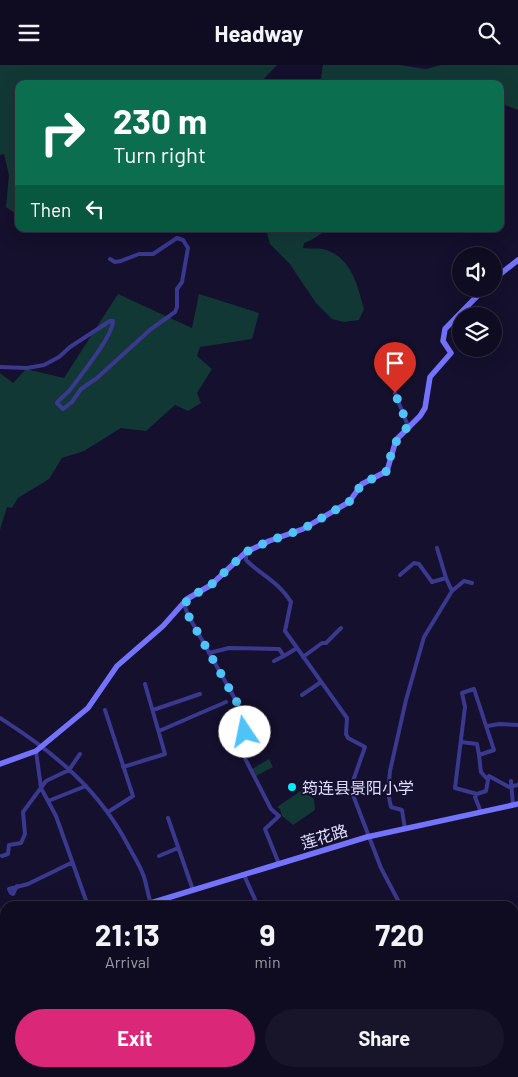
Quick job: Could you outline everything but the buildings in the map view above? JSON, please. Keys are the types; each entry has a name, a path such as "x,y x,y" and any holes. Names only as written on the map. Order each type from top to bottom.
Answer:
{"street":[{"path":"0,367 27,368 44,365 59,357 70,347 110,321 113,321 111,329 100,347 68,392 56,403 63,409 72,402 81,389 103,373 151,329 175,312 177,289 182,281 188,248 183,240 177,238 153,254 139,253 114,262 110,259"},
{"path":"502,273 518,261"},
{"path":"0,764 36,751 88,708 117,666 163,626 187,599 211,585 246,552 269,541 303,529 349,502 362,484 387,471 393,446 425,408 430,377 451,353 444,341 445,329 476,297"},
{"path":"395,393 408,426"},
{"path":"437,548 452,591"},
{"path":"246,552 246,559 262,575 278,585 291,602 285,631 347,718 346,734 348,738 365,747 352,789 367,837 380,868 398,901"},
{"path":"400,575 414,563 419,563 432,582 446,578"},
{"path":"405,829 402,810 391,807 388,793 391,768 406,700 424,637 452,591 464,581 472,583"},
{"path":"187,599 185,607 188,615 244,715 245,732 235,739 271,809 279,816 265,829 279,864"},
{"path":"303,657 322,643 326,643 341,628"},
{"path":"209,653 229,648 279,649 284,655"},
{"path":"274,661 297,648"},
{"path":"302,695 321,681"},
{"path":"124,767 165,754 145,684"},
{"path":"461,743 477,744 481,772 488,780 486,791 477,794 455,789 465,707 462,693 474,689 488,726 494,750 479,755"},
{"path":"153,710 200,694"},
{"path":"159,731 226,702"},
{"path":"105,710 133,796 108,812"},
{"path":"0,718 43,746 86,786 108,812 144,876 150,901"},
{"path":"488,726 499,724 518,725"},
{"path":"36,751 41,787 56,816 71,863 86,901"},
{"path":"2,856 8,854 9,845 21,843 25,834 23,812 41,787 46,781 69,770 80,753"},
{"path":"489,776 510,787 518,785"},
{"path":"512,781 510,787 515,805"},
{"path":"48,801 86,786"},
{"path":"477,794 475,797 481,812"},
{"name":"莲花路","path":"163,901 367,837 515,805"},
{"path":"168,818 193,891"},
{"path":"159,856 178,849"},
{"path":"17,886 28,884 71,863"},
{"path":"244,875 256,901"}],"green space":[{"path":"0,65 277,65 263,80 15,80 15,213 6,207 9,175 4,154 0,155"},
{"path":"323,65 399,65 426,69 441,65 518,65 518,110 504,105 504,80 321,80"},
{"path":"267,232 324,232 304,243 303,248 323,249 333,253 346,264 359,290 364,309 359,320 344,322 332,319 316,303 289,263 270,244"},
{"path":"118,294 192,328 199,294 259,313 252,339 200,347 197,356 212,369 197,393 201,403 188,411 175,405 146,431 121,428 84,451 62,458 49,479 18,498 12,508 7,507 0,530 0,373 13,383 26,369 64,378"},
{"path":"269,759 273,767 256,776 252,769"},
{"path":"305,788 305,792 314,799 315,810 293,825 282,816 280,809 277,807"}],"place":[{"name":"筠连县景阳小学","path":"292,787"}],"route":[{"path":"245,732 244,715 188,615 185,607 187,599 211,585 223,571 246,552 269,541 303,529 349,502 362,484 387,471 390,465 393,446 408,426 395,393"}]}
